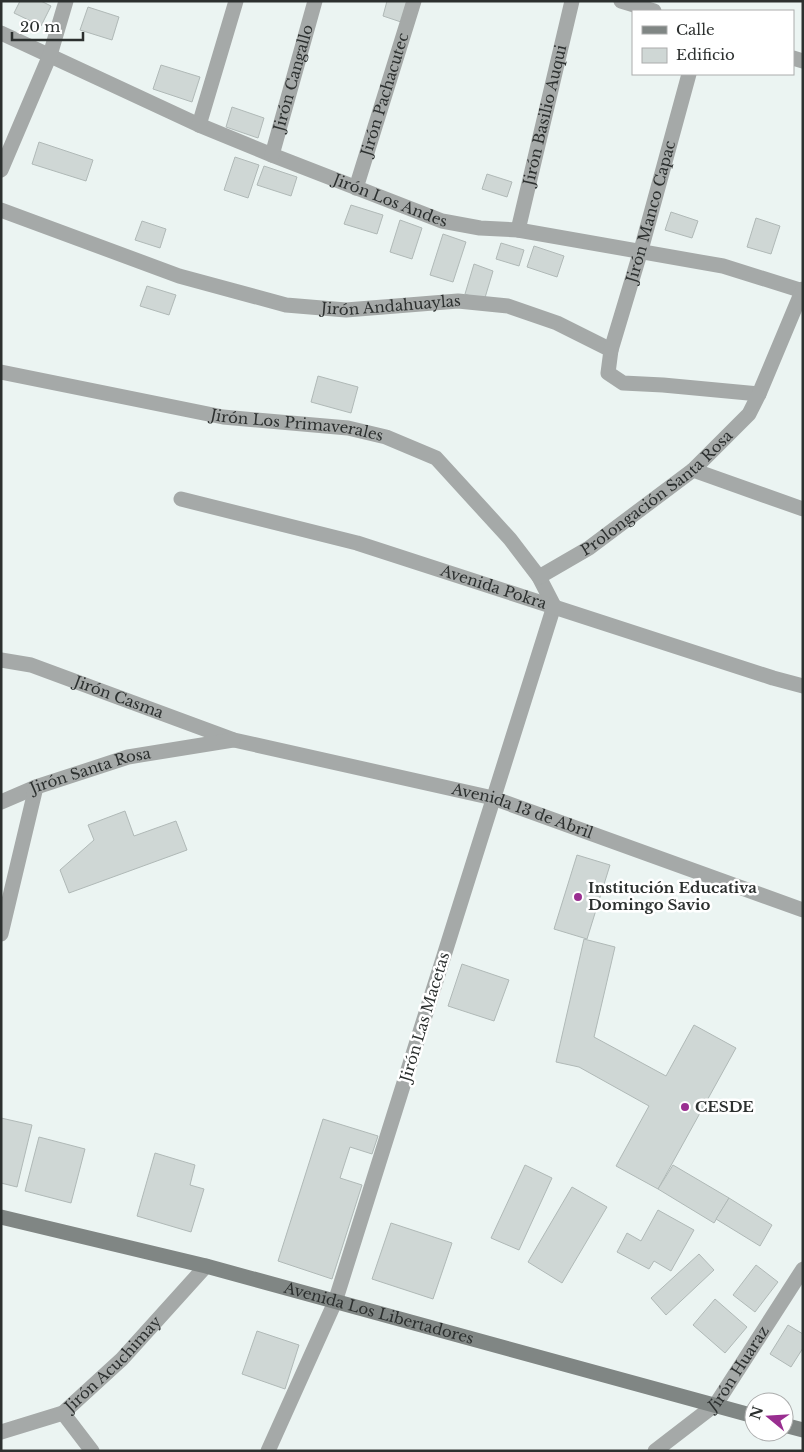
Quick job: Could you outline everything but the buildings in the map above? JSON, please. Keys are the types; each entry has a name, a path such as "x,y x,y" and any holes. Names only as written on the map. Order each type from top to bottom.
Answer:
{"street":[{"path":"1,170 50,55 66,1"},
{"path":"199,125 236,1"},
{"name":"Jirón Cangallo","path":"272,155 315,1"},
{"name":"Jirón Pachacutec","path":"356,188 414,1"},
{"name":"Jirón Basilio Auqui","path":"518,230 572,1"},
{"path":"621,1 651,10"},
{"name":"Jirón Los Andes","path":"1,33 199,125 442,221 480,228 518,230 641,250 723,266 803,290"},
{"name":"Jirón Manco Capac","path":"611,350 641,250 689,75"},
{"name":"Jirón Andahuaylas","path":"1,210 178,276 286,305 346,310 458,301 508,306 557,323 611,350"},
{"name":"Prolongación Santa Rosa","path":"540,577 589,548 693,470 749,414 803,290"},
{"path":"611,350 608,372 623,383 759,394"},
{"name":"Jirón Los Primaverales","path":"1,372 223,417 348,428 386,437 436,458 510,539 540,577"},
{"path":"693,470 787,505 803,509"},
{"name":"Avenida Pokra","path":"180,499 357,543 773,678 803,686"},
{"path":"540,577 554,606"},
{"name":"Jirón Las Macetas","path":"268,1451 335,1302 554,606"},
{"name":"Jirón Casma","path":"1,660 31,665 234,740"},
{"name":"Avenida 13 de Abril","path":"234,740 493,798 803,910"},
{"name":"Jirón Santa Rosa","path":"1,934 36,787 128,757 234,740"},
{"path":"1,802 36,787"},
{"name":"Avenida Los Libertadores","path":"1,1217 206,1266 744,1413"},
{"name":"Jirón Acuchimay","path":"1,1432 63,1413 122,1359 206,1266"},
{"name":"Jirón Huaraz","path":"655,1451 716,1404 803,1269"},
{"path":"63,1413 92,1451"}],"place":[{"name":"Institución Educativa Domingo Savio","path":"578,897"},
{"name":"CESDE","path":"685,1107"}]}
